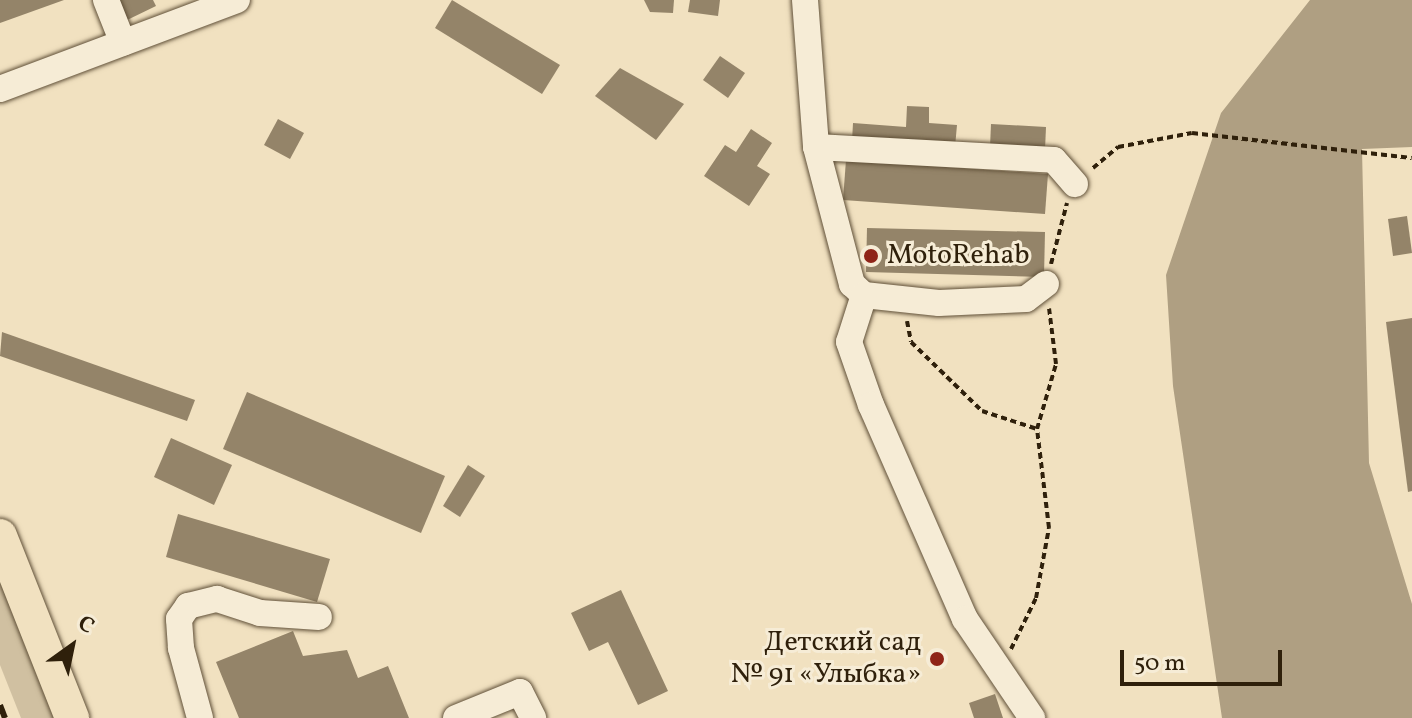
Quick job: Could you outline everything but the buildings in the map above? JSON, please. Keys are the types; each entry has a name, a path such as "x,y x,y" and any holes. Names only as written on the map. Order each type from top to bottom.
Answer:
{"main road":[{"path":"0,536 72,718"}],"street":[{"path":"106,0 123,43"},
{"path":"0,89 237,0"},
{"path":"805,0 816,147 852,284 864,295 903,299 1026,299 1046,284"},
{"path":"816,147 1054,160 1075,184"},
{"path":"864,295 849,342 871,405 965,619 1032,718"},
{"path":"200,718 181,648 179,619 188,606 217,599 260,613 319,617"},
{"path":"456,718 520,692 533,718"}],"path":[{"path":"1192,133 1412,158"},
{"path":"1000,671 1036,598 1049,528 1037,429 1056,364 1046,284"},
{"path":"903,299 911,342 982,411 1037,429"}],"shaded area":[{"path":"1310,0 1412,0 1412,147 1362,149 1369,463 1412,604 1412,718 1222,718 1173,386 1166,275 1221,113"},
{"path":"0,580 56,718 21,718 0,665"}],"railway":[{"path":"0,705 5,718"}],"place":[{"name":"MotoRehab","path":"871,256"},
{"name":"Детский сад № 91 «Улыбка»","path":"937,659"}]}
